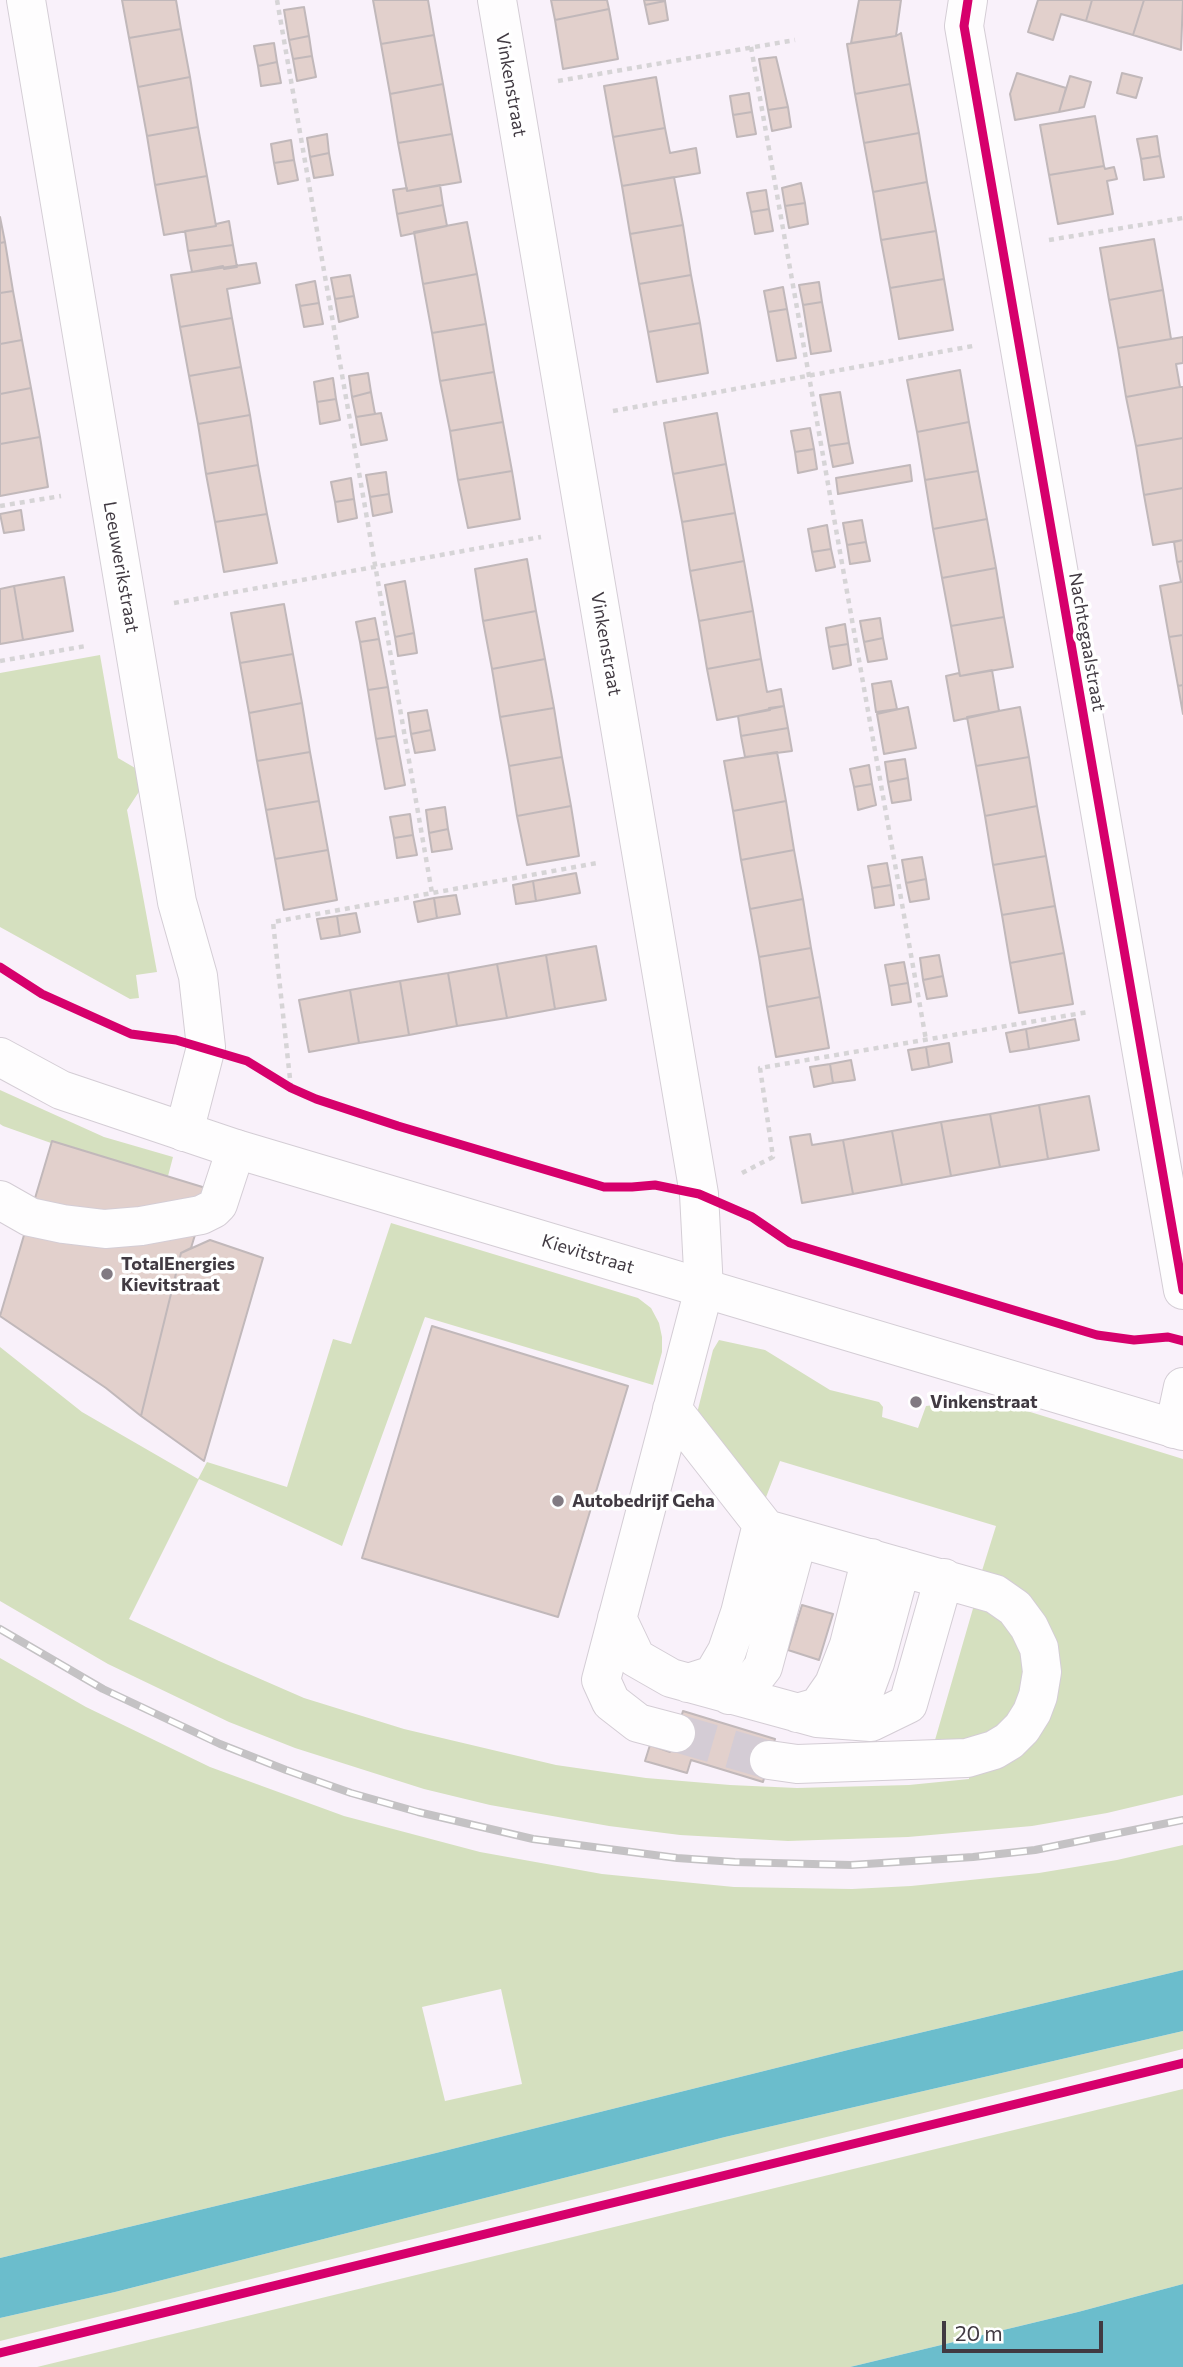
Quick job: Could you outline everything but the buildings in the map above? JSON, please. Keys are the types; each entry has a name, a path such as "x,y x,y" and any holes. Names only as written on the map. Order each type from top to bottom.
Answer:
{"street":[{"name":"Leeuwerikstraat","path":"26,0 177,902 198,975 206,1047 184,1132"},
{"name":"Vinkenstraat","path":"497,0 699,1194 704,1289 601,1680 611,1702 638,1723 676,1732"},
{"name":"Nachtegaalstraat","path":"968,0 964,26 1183,1290"},
{"name":"Kievitstraat","path":"0,1057 61,1090 236,1149 1178,1430"},
{"path":"0,1200 30,1217 105,1229 141,1226 201,1215 218,1204 236,1149"},
{"path":"1178,1430 1183,1387"},
{"path":"672,1409 766,1529 995,1594 1014,1608 1029,1627 1039,1648 1042,1672 1038,1696 1022,1728 1009,1741 994,1750 967,1758 797,1764 769,1760"},
{"path":"688,1683 713,1675 727,1651 740,1613 762,1524"},
{"path":"729,1695 745,1690 763,1667 799,1538"},
{"path":"815,1716 834,1684 886,1562"},
{"path":"617,1618 636,1658 671,1678 815,1716 871,1722 908,1704 944,1578"}],"path":[{"path":"277,0 432,893"},
{"path":"512,89 795,40"},
{"path":"751,47 926,1040"},
{"path":"1003,247 1183,218"},
{"path":"568,419 1018,337"},
{"path":"0,506 108,489"},
{"path":"129,611 586,528"},
{"path":"0,661 89,645 87,634"},
{"path":"291,1088 273,922 641,855"},
{"path":"699,1194 773,1157 760,1068 1133,1004"},
{"path":"282,1083 303,1093"}],"green space":[{"path":"100,655 118,758 142,772 144,784 127,810 157,972 136,975 139,998 130,999 0,927 0,673"},
{"path":"0,1090 104,1137 173,1157 168,1176 53,1141 51,1143 3,1126 0,1124"},
{"path":"391,1223 638,1298 651,1308 659,1323 662,1337 662,1352 653,1385 425,1317 342,1546 199,1479 129,1619 304,1698 404,1729 556,1765 646,1778 797,1788 909,1785 969,1779 969,1774 1054,1700 981,1574 996,1526 780,1461 763,1505 693,1429 713,1350 719,1340 765,1350 830,1390 879,1402 883,1407 882,1417 918,1428 926,1406 988,1399 1183,1459 1183,1795 1107,1813 1032,1826 908,1837 788,1841 680,1835 609,1826 490,1805 424,1789 295,1748 229,1722 108,1664 0,1601 0,1347 82,1412 198,1479 207,1462 287,1487 333,1339 351,1344"},
{"path":"974,1605 987,1609 1015,1634 1025,1672 1017,1705 999,1728 964,1742 942,1742 935,1740"},
{"path":"0,1658 86,1707 210,1767 344,1816 480,1852 602,1874 734,1887 852,1889 1039,1873 1117,1860 1183,1845 1183,1970 0,2258","holes":["501,1989 522,2084 445,2101 422,2007"]},
{"path":"1183,2031 1183,2049 0,2341 0,2318 115,2292 725,2137"},
{"path":"1183,2089 1183,2284 1078,2312 850,2367 37,2367"}],"water":[{"path":"1183,1970 1183,2031 725,2137 115,2292 0,2318 0,2258"},
{"path":"1183,2284 1183,2367 850,2367 1078,2312"}],"tunnel":[{"path":"676,1733 769,1760"}],"railway":[{"path":"0,1629 103,1689 220,1744 351,1793 533,1839 677,1858 851,1865 1035,1850 1183,1820"}],"cycle path":[{"path":"968,0 964,26 1183,1290"},
{"path":"0,967 42,994 131,1034 176,1040 247,1061 291,1088 316,1099 398,1126 604,1187 655,1185 699,1194 752,1217 790,1243 1097,1335 1134,1340 1168,1337 1183,1341"},
{"path":"0,2353 1183,2063"}],"place":[{"name":"TotalEnergies Kievitstraat","path":"107,1274"},
{"name":"Vinkenstraat","path":"916,1402"},
{"name":"Autobedrijf Geha","path":"558,1501"}]}
